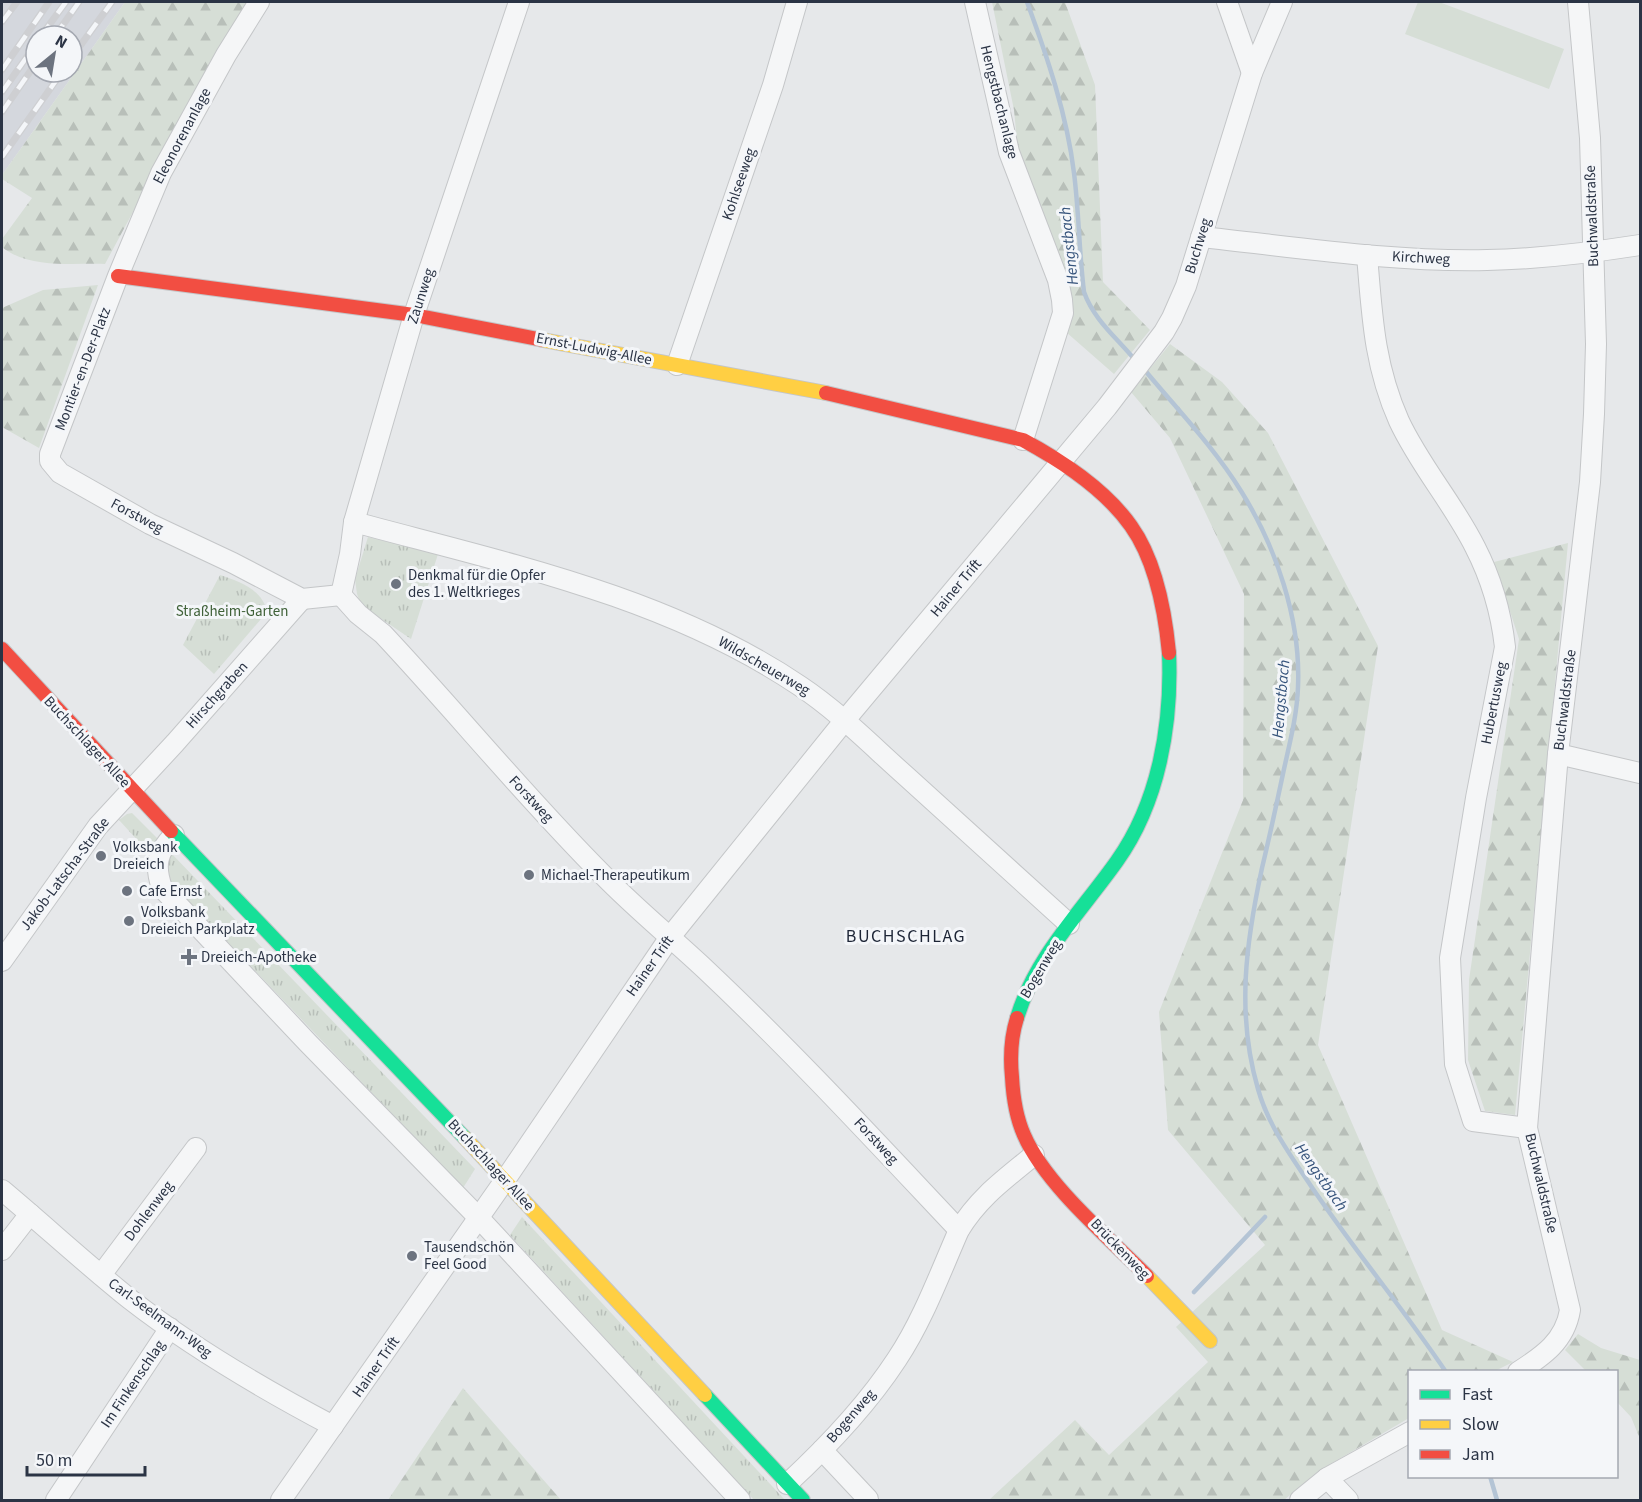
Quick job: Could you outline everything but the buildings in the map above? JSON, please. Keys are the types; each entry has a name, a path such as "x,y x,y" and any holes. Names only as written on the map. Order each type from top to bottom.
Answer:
{"street":[{"name":"Eleonorenanlage","path":"118,276 160,174 226,55 259,2"},
{"name":"Zaunweg","path":"341,595 354,522 414,315 519,2"},
{"name":"Kohlseeweg","path":"676,365 773,85 796,2"},
{"name":"Hengstbachanlage","path":"975,2 1010,152 1058,280 1062,300 1063,313 1023,440"},
{"path":"1227,2 1252,73"},
{"name":"Buchweg","path":"1061,462 1148,353 1172,318 1186,286 1202,237 1252,73 1282,2"},
{"name":"Buchwaldstraße","path":"1520,1370 1533,1362 1560,1337 1567,1327 1570,1311 1527,1128 1558,754 1590,482 1596,344 1594,252 1589,135 1578,2"},
{"name":"Kirchweg","path":"1202,237 1367,255 1486,260 1538,258 1641,245"},
{"name":"Hubertusweg","path":"1367,255 1374,338 1393,405 1416,453 1474,545 1494,594 1503,627 1505,647 1476,798 1450,958 1455,1064 1473,1120 1527,1128"},
{"name":"Ernst-Ludwig-Allee","path":"118,276 414,315 830,394 1023,440 1061,462"},
{"name":"Montier-en-Der-Platz","path":"50,461 50,454 118,276"},
{"name":"Forstweg","path":"50,461 60,473 150,525 233,563 302,600"},
{"name":"Hainer Trift","path":"281,1500 505,1180 670,937 845,720 1061,462"},
{"name":"Bogenweg","path":"787,1484 822,1450 864,1402 897,1359 912,1335 959,1230 983,1196 1034,1155 1025,1139 1012,1086 1010,1047 1012,1029 1025,993 1036,972 1129,841 1143,812 1158,771 1169,718 1171,691 1163,612 1151,567 1142,544 1124,516 1061,462"},
{"name":"Wildscheuerweg","path":"354,522 530,570 597,591 707,634 751,655 825,703 1069,924"},
{"path":"302,600 341,595"},
{"name":"Forstweg","path":"341,595 358,614 391,642 602,875 706,970 833,1096 959,1230"},
{"name":"Hirschgraben","path":"131,790 302,600"},
{"name":"Buchschlager Allee","path":"2,649 131,790 505,1180 803,1500"},
{"path":"1558,754 1641,773"},
{"name":"Jakob-Latscha-Straße","path":"2,961 98,826 131,790"},
{"path":"174,835 162,847 158,861 157,874 162,888 307,1042 478,1217 740,1500"},
{"name":"Dohlenweg","path":"101,1275 196,1148"},
{"name":"Brückenweg","path":"1034,1155 1068,1196 1210,1341"},
{"name":"Carl-Seelmann-Weg","path":"2,1190 101,1275 170,1328 262,1388 333,1426"},
{"path":"2,1250 30,1214"},
{"name":"Im Finkenschlag","path":"56,1500 170,1328"},
{"path":"1299,1500 1327,1478 1408,1433"},
{"path":"822,1450 868,1499"},
{"path":"1327,1478 1348,1500"}],"shaded area":[{"path":"2,2 125,2 84,60 84,24 24,24 24,84 67,84 2,175"}],"green space":[{"path":"125,2 251,2 218,54 105,264 51,263 25,259 2,247 2,239 32,198 2,179 2,175 67,84 84,84 84,60"},
{"path":"992,2 1065,2 1095,85 1103,282 1150,330 1114,374 1066,332 1018,152 1014,110"},
{"path":"1418,2 1439,2 1564,49 1549,89 1405,34"},
{"path":"98,285 39,448 2,427 2,308 43,290"},
{"path":"1170,344 1222,382 1268,433 1378,646 1318,1045 1442,1330 1513,1362 1497,1370 1408,1370 1408,1419 1322,1469 1284,1500 989,1500 1075,1420 1109,1455 1208,1362 1176,1327 1265,1245 1168,1130 1159,1012 1243,800 1244,594 1170,438 1131,392"},
{"path":"368,537 438,554 411,639 361,605 355,579"},
{"path":"1568,543 1515,1115 1485,1111 1468,1060 1469,980 1519,639 1494,562"},
{"name":"Straßheim-Garten","path":"220,575 235,580 255,592 265,604 267,612 214,674 183,645"},
{"path":"132,813 160,841 151,855 119,820"},
{"path":"171,853 475,1169 463,1188 170,882 165,862"},
{"path":"522,1217 785,1500 754,1500 510,1235"},
{"path":"1578,1334 1601,1348 1640,1360 1640,1439 1631,1417 1618,1403 1618,1370 1585,1370 1565,1350"},
{"path":"463,1388 561,1500 388,1500"}],"waterway":[{"name":"Hengstbach","path":"1027,2 1049,65 1067,129 1076,188 1084,292 1100,320 1135,360"},
{"name":"Hengstbach","path":"1143,368 1219,458 1241,491 1265,536 1284,584 1291,610 1298,661 1295,718 1256,896 1246,978 1247,1033 1258,1089 1274,1128 1327,1210 1445,1370"},
{"path":"1194,1292 1265,1217"},
{"name":"Hengstbach","path":"1491,1478 1497,1500"}],"railway":[{"path":"2,22 17,2"},
{"path":"2,70 49,2"},
{"path":"50,24 66,2"},
{"path":"63,24 79,2"},
{"path":"84,40 112,2"},
{"path":"2,92 24,61"},
{"path":"2,112 24,80"},
{"path":"2,157 54,84"}],"traffic: fast":[{"path":"1017,1018 1025,996 1047,955 1117,861 1143,814 1153,788 1165,734 1169,653"},
{"path":"171,831 465,1138"},
{"path":"705,1395 803,1500"}],"traffic: slow":[{"path":"543,340 826,393"},
{"path":"465,1138 705,1395"},
{"path":"1147,1276 1210,1341"}],"traffic: jam":[{"path":"118,276 414,315 543,340"},
{"path":"826,393 1023,440 1082,477 1109,500 1140,540 1158,587 1169,653"},
{"path":"2,649 171,831"},
{"path":"1017,1018 1012,1040 1011,1070 1015,1106 1024,1135 1034,1154 1062,1191 1147,1276"}],"place":[{"name":"Denkmal für die Opfer des 1. Weltkrieges","path":"396,584"},
{"name":"Volksbank Dreieich","path":"101,856"},
{"name":"Michael-Therapeutikum","path":"529,875"},
{"name":"Cafe Ernst","path":"127,891"},
{"name":"Volksbank Dreieich Parkplatz","path":"129,921"},
{"name":"Dreieich-Apotheke","path":"189,957"},
{"name":"Tausendschön Feel Good","path":"412,1256"}],"district":[{"name":"BUCHSCHLAG","path":"906,936"}]}
